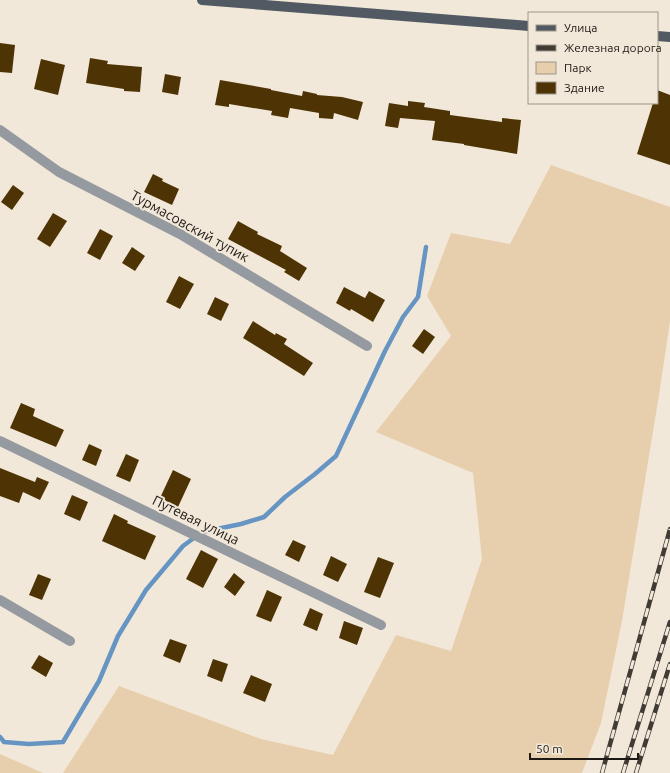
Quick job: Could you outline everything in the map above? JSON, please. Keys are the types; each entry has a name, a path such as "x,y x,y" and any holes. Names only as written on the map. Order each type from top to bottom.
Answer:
{"main road":[{"path":"202,0 528,26"},
{"path":"658,36 670,37"}],"street":[{"name":"Турмасовский тупик","path":"0,130 59,172 180,234 367,346"},
{"name":"Путевая улица","path":"0,441 381,625"},
{"path":"0,600 70,641"}],"green space":[{"path":"551,165 670,207 670,321 659,395 622,621 601,723 582,773 63,773 119,686 261,739 333,755 396,635 451,651 482,559 473,473 376,432 451,336 427,296 451,233 510,244"},
{"path":"0,754 43,773 0,773"}],"building":[{"path":"0,43 15,45 12,73 0,72"},
{"path":"90,58 108,61 107,64 142,67 140,92 124,91 124,89 86,83"},
{"path":"41,59 65,65 58,95 34,89"},
{"path":"165,74 181,77 178,95 162,92"},
{"path":"220,80 302,96 303,91 317,95 342,97 363,102 358,120 334,113 333,119 319,118 319,113 290,108 288,118 271,115 272,111 229,104 229,107 215,105"},
{"path":"658,90 670,95 670,165 637,154 653,104 658,104"},
{"path":"408,101 425,103 424,107 450,111 450,115 502,122 502,118 521,120 517,154 464,144 432,140 435,121 400,118 398,128 385,126 389,103 408,106"},
{"path":"153,174 163,179 162,181 179,189 172,205 144,192"},
{"path":"13,185 24,193 12,210 1,202"},
{"path":"53,213 67,221 50,247 37,239"},
{"path":"238,221 258,232 257,234 282,246 280,251 307,268 299,281 284,272 286,270 228,239"},
{"path":"100,229 113,236 100,260 87,253"},
{"path":"132,247 145,256 135,271 122,263"},
{"path":"179,276 194,284 180,309 166,302"},
{"path":"344,287 365,298 369,291 385,300 373,322 351,309 350,311 336,303"},
{"path":"215,297 229,304 221,321 207,314"},
{"path":"253,321 275,335 276,333 287,339 284,344 313,363 304,376 243,338"},
{"path":"424,329 435,337 423,354 412,346"},
{"path":"21,403 35,409 33,416 64,430 56,447 10,428"},
{"path":"89,444 102,450 96,466 82,460"},
{"path":"126,454 139,460 130,482 116,476"},
{"path":"0,468 35,482 37,477 49,482 40,500 23,492 19,503 0,496"},
{"path":"173,470 191,479 178,507 160,498"},
{"path":"72,495 88,502 80,521 64,514"},
{"path":"114,514 128,521 127,523 156,536 145,560 102,541"},
{"path":"293,540 306,546 299,562 285,555"},
{"path":"201,550 218,559 203,588 186,579"},
{"path":"331,556 347,564 338,582 323,575"},
{"path":"378,557 394,563 380,598 364,592"},
{"path":"234,573 245,582 235,596 224,587"},
{"path":"38,574 51,579 42,600 29,595"},
{"path":"267,590 282,597 271,622 256,616"},
{"path":"310,608 323,614 317,631 303,625"},
{"path":"344,621 363,628 357,645 339,638"},
{"path":"170,639 187,645 180,663 163,656"},
{"path":"39,655 53,663 46,677 31,668"},
{"path":"213,659 228,664 222,682 207,676"},
{"path":"251,675 272,684 265,702 243,693"}],"waterway":[{"path":"0,737 4,742 29,744 63,742 99,681 118,636 146,590 183,546 202,532 241,524 264,517 285,497 336,456 385,351 403,317 418,297 426,247"}],"railway":[{"path":"602,773 670,529"},
{"path":"623,773 670,622"},
{"path":"636,773 670,664"}]}
